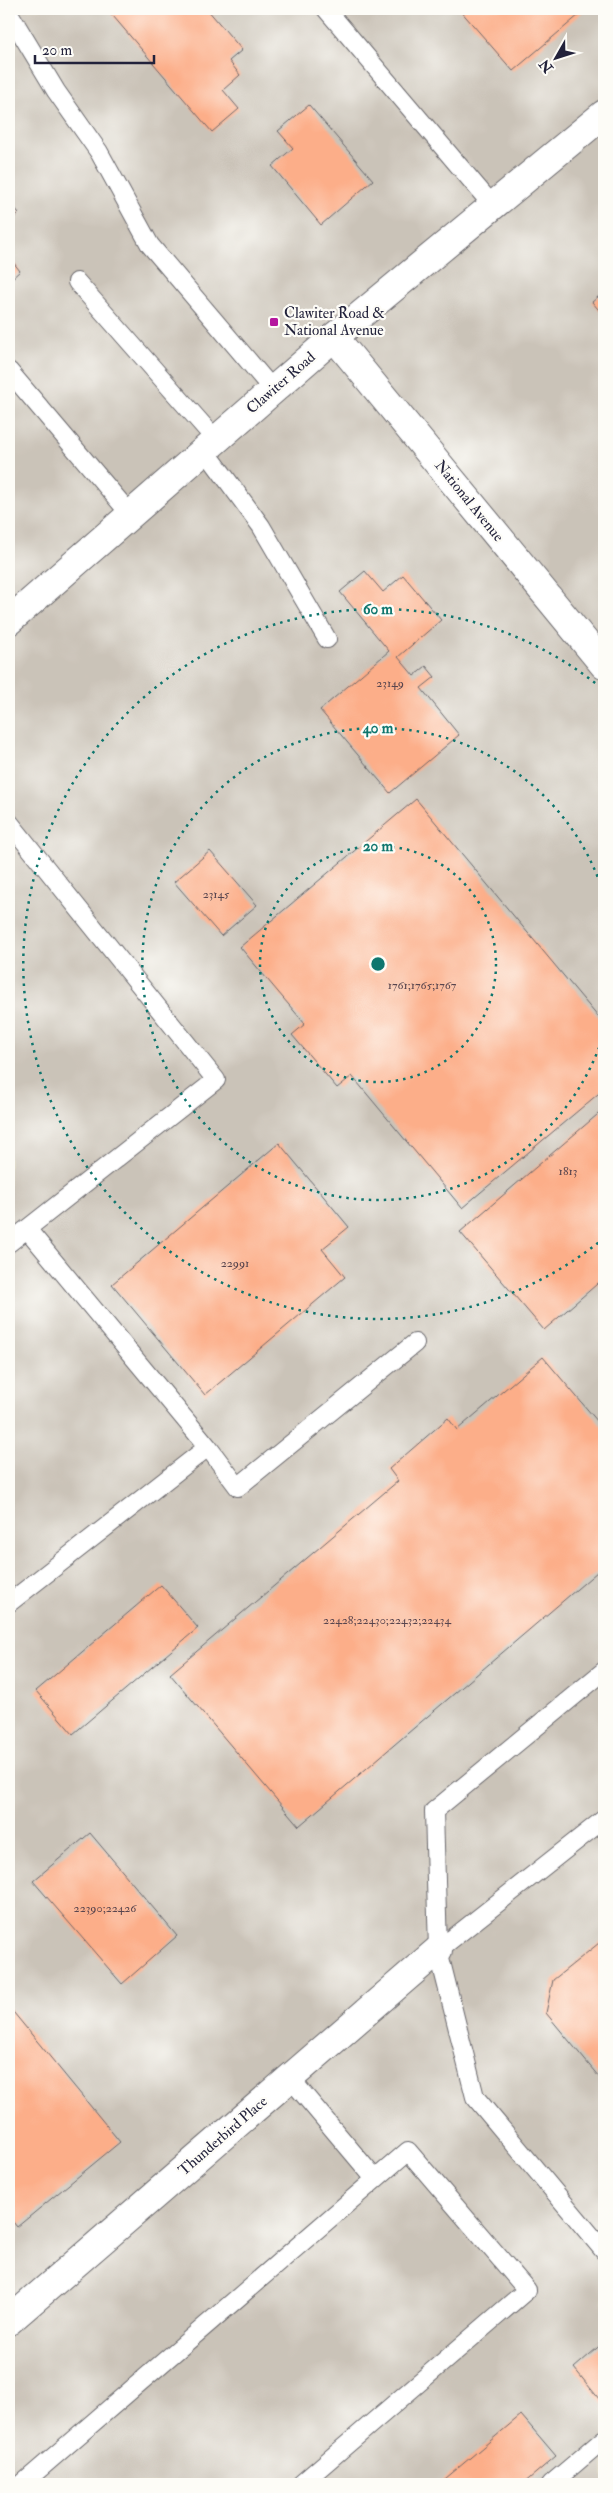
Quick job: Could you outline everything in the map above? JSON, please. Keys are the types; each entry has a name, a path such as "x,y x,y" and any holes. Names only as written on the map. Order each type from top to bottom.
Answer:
{"street":[{"name":"Clawiter Road","path":"12,613 131,515 334,337 604,114"},
{"name":"National Avenue","path":"334,337 604,665"},
{"name":"Thunderbird Place","path":"9,2321 438,1950"}],"lane":[{"path":"326,9 493,206"},
{"path":"9,13 56,91 99,152 150,244 273,390"},
{"path":"77,282 210,445 261,526 327,639"},
{"path":"9,371 131,515"},
{"path":"9,822 216,1080 9,1243"},
{"path":"27,1229 208,1447 238,1487 415,1343"},
{"path":"9,1603 208,1447"},
{"path":"604,1671 434,1811 438,1950 475,2097 604,2251"},
{"path":"438,1950 604,1819"},
{"path":"290,2078 375,2179"},
{"path":"22,2484 408,2151 527,2290 301,2484"},
{"path":"551,2484 604,2439"}],"shaded area":[{"path":"9,9 604,9 604,2484 9,2484"}],"building":[{"path":"107,9 207,9 242,50 229,61 240,75 223,90 239,109 212,132"},
{"path":"459,9 586,9 513,71"},
{"path":"309,105 373,180 321,225 272,166 293,148 278,131"},
{"path":"9,201 19,213 9,222"},
{"path":"9,257 20,271 9,281"},
{"path":"604,292 604,316 592,302"},
{"path":"365,571 383,592 403,575 441,620 398,657 414,676 426,666 435,677 421,688 459,735 390,793 320,710 389,651 340,592"},
{"path":"416,799 604,1024 604,1089 462,1208 352,1076 337,1088 292,1035 305,1024 240,947"},
{"path":"210,851 257,905 221,936 174,882"},
{"path":"604,1109 604,1278 544,1330 460,1232"},
{"path":"279,1143 349,1227 322,1249 345,1277 205,1395 112,1284"},
{"path":"543,1357 604,1429 604,1566 299,1826 170,1674 398,1481 389,1469 448,1418 457,1430"},
{"path":"161,1585 198,1628 73,1734 36,1691"},
{"path":"90,1833 177,1936 122,1984 33,1881"},
{"path":"604,1939 604,2083 546,2013 553,1980"},
{"path":"9,2007 120,2142 17,2227 9,2217"},
{"path":"604,2342 604,2405 574,2368"},
{"path":"521,2415 556,2456 523,2484 439,2484"}],"place":[{"name":"Clawiter Road & National Avenue","path":"274,322"}]}
